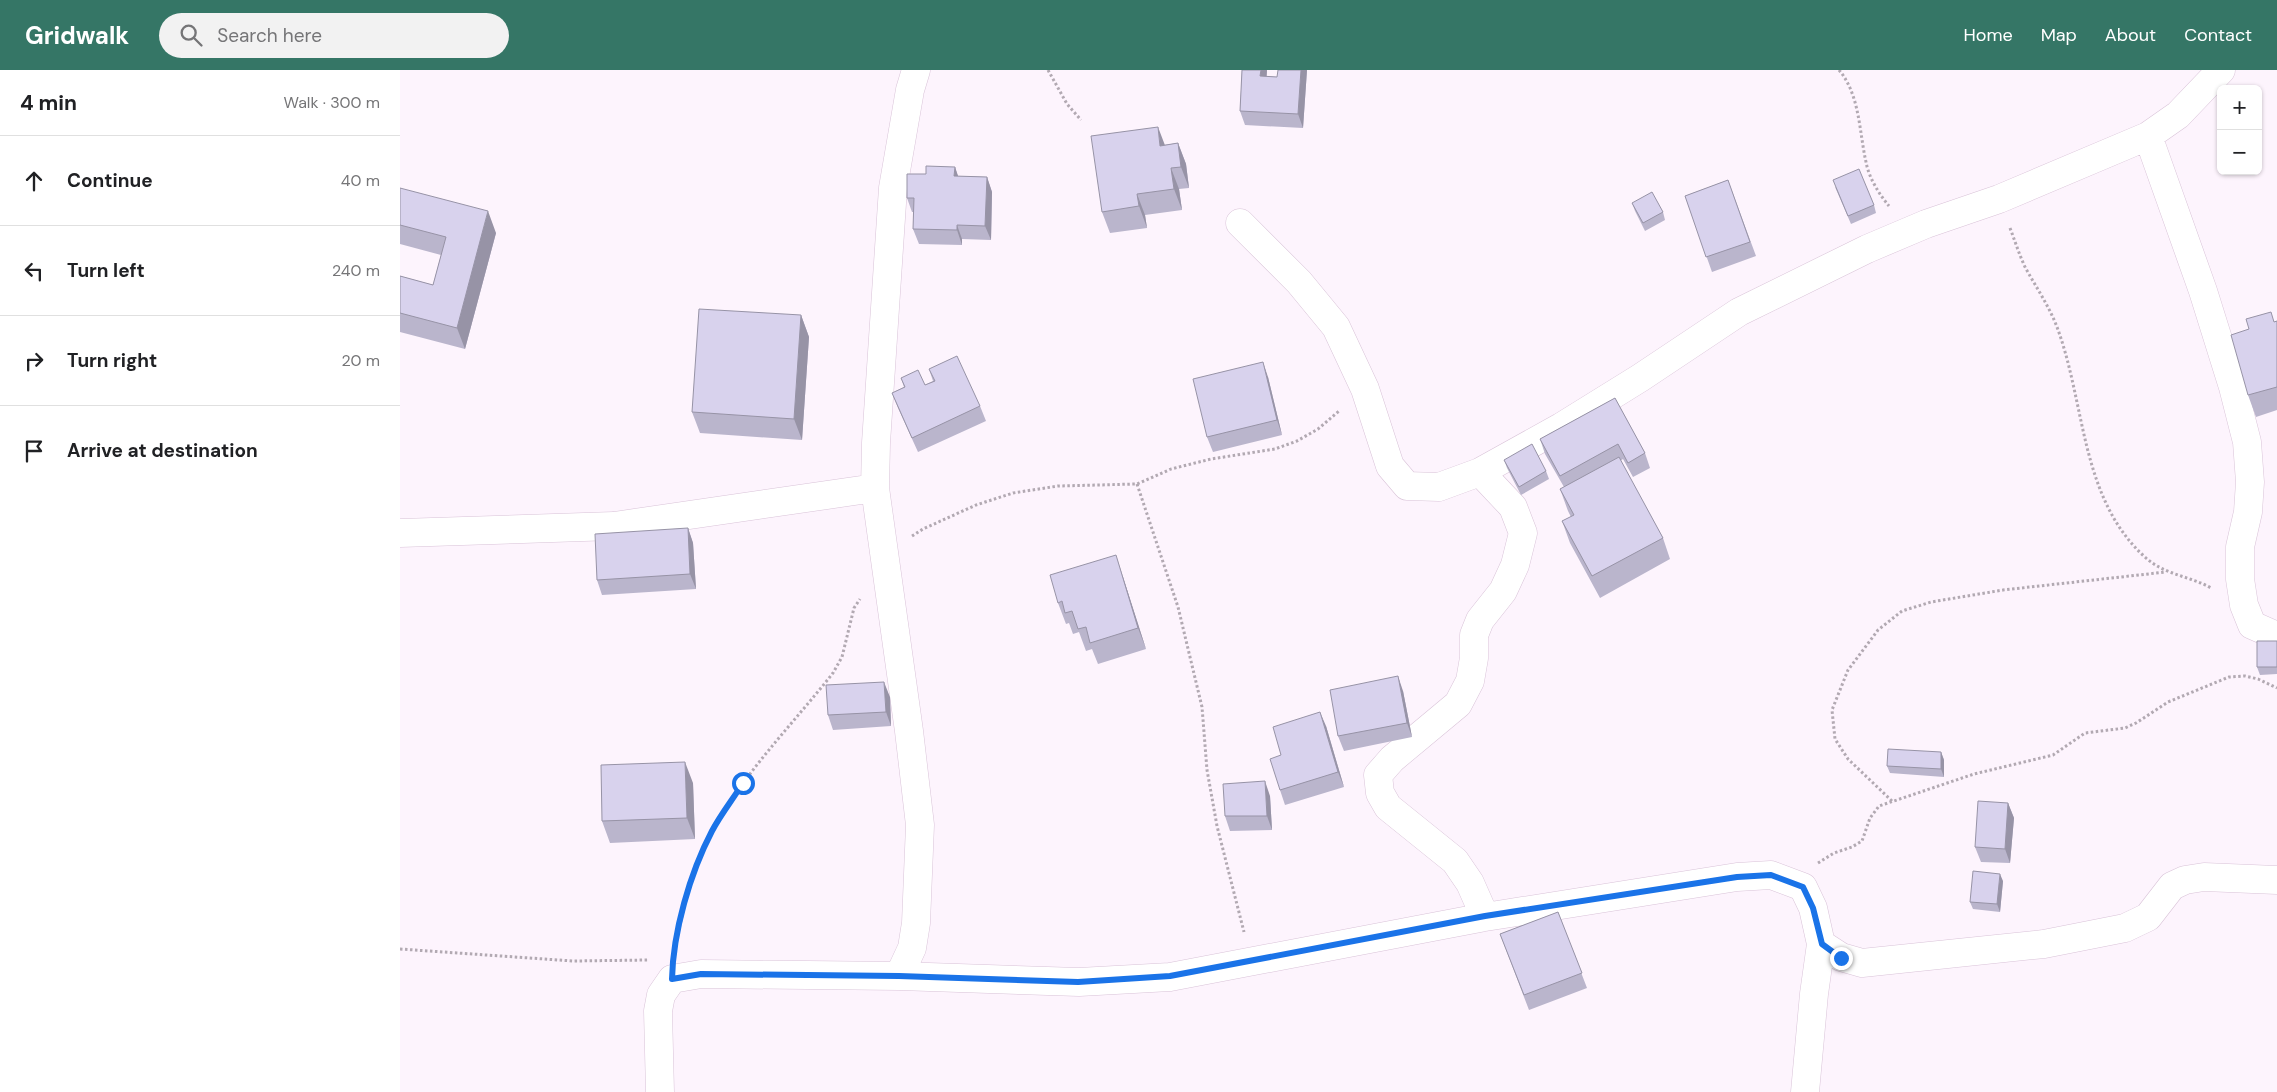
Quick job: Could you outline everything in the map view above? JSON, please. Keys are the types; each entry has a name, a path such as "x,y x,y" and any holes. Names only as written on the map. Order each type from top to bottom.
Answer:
{"street":[{"path":"899,976 912,948 916,923 920,825 909,731 875,488 880,363 893,188 910,90 916,70"},
{"path":"1240,223 1299,282 1336,327 1365,389 1390,466 1407,486 1439,487 1480,472 1569,422 1640,378 1739,312 1867,249 1926,224 1999,199 2148,136 2178,114 2221,70"},
{"path":"2148,136 2203,292 2233,387 2247,442 2250,482 2240,555 2240,579 2244,605 2252,625 2277,636"},
{"path":"1480,472 1512,507 1523,533 1515,565 1504,591 1480,620 1474,635 1474,658 1470,681 1458,704 1392,759 1378,775 1380,793 1388,807 1455,861 1470,883 1485,916"},
{"path":"400,533 614,526 875,488"},
{"path":"660,1092 658,1011 661,995 672,969 701,974 899,976 1078,982 1170,976 1485,916 1737,877 1771,875 1803,887 1813,908 1822,944 1814,994 1805,1092"},
{"path":"1822,944 1841,958 1862,963 2044,944 2125,928 2148,917 2172,886 2185,880 2204,877 2277,880"},
{"path":"1814,994 1862,963"}],"path":[{"path":"1048,70 1068,104 1081,120"},
{"path":"1839,70 1846,78 1854,98 1866,164 1879,194 1890,207 1926,224"},
{"path":"1999,199 2025,265 2057,328 2102,499 2122,531 2146,558 2167,572 2203,584 2217,592"},
{"path":"400,949 672,969 687,893 712,832 743,783 833,673 842,657 854,608 884,556 923,529 976,505 1012,493 1058,486 1137,484 1171,469 1210,458 1275,449 1297,441 1318,429 1365,389"},
{"path":"1137,484 1178,608 1202,707 1207,770 1217,826 1236,896 1250,962"},
{"path":"1892,801 1848,759 1835,739 1832,710 1848,670 1878,630 1902,611 1931,602 2003,590 2167,572"},
{"path":"1803,887 1818,864 1825,858 1862,841 1870,818 1879,806 1974,774 2053,755 2085,733 2125,728 2168,702 2222,679 2245,676 2258,679 2277,688"}],"building":[{"path":"1242,70 1261,70 1260,76 1277,77 1278,70 1301,70 1298,114 1240,111"},
{"path":"1158,127 1160,146 1178,143 1181,167 1171,168 1174,189 1137,194 1139,206 1102,212 1091,136"},
{"path":"926,166 955,167 954,176 987,177 985,226 957,225 957,230 913,229 914,198 907,198 907,174 926,174"},
{"path":"1859,169 1874,205 1848,216 1833,180"},
{"path":"1728,180 1750,242 1706,257 1685,196"},
{"path":"400,188 488,211 457,328 400,313 400,276 433,285 446,237 400,225"},
{"path":"1652,192 1663,212 1643,223 1632,203"},
{"path":"699,309 801,315 794,419 692,412"},
{"path":"2271,312 2274,322 2277,321 2277,387 2248,395 2231,335 2249,329 2246,319"},
{"path":"957,356 980,406 912,438 892,393 905,387 901,378 918,370 925,385 935,381 929,369"},
{"path":"1263,362 1277,420 1207,437 1193,379"},
{"path":"1615,398 1645,453 1628,463 1618,444 1560,476 1540,439"},
{"path":"1532,444 1546,471 1519,487 1504,460"},
{"path":"1619,457 1663,538 1592,576 1562,521 1574,515 1560,489"},
{"path":"688,528 690,574 597,580 595,534"},
{"path":"1116,555 1138,628 1090,643 1086,627 1078,629 1072,611 1065,613 1062,601 1058,603 1050,575"},
{"path":"2257,641 2277,641 2277,667 2257,667"},
{"path":"1398,676 1407,723 1338,736 1330,690"},
{"path":"884,682 886,712 828,715 826,685"},
{"path":"1320,712 1338,772 1280,790 1270,759 1281,755 1273,727"},
{"path":"1888,749 1941,752 1941,769 1887,766"},
{"path":"685,762 687,818 602,821 601,765"},
{"path":"1265,781 1267,816 1225,816 1223,784"},
{"path":"1978,801 2008,803 2005,849 1975,847"},
{"path":"1973,871 2000,874 1997,904 1970,902"},
{"path":"1558,912 1582,973 1524,995 1500,934"}],"route":[{"path":"743,783 712,832 687,893 672,960 672,979 701,974 899,976 1078,982 1170,976 1485,916 1737,877 1771,875 1803,887 1813,908 1822,944 1841,958"}]}
